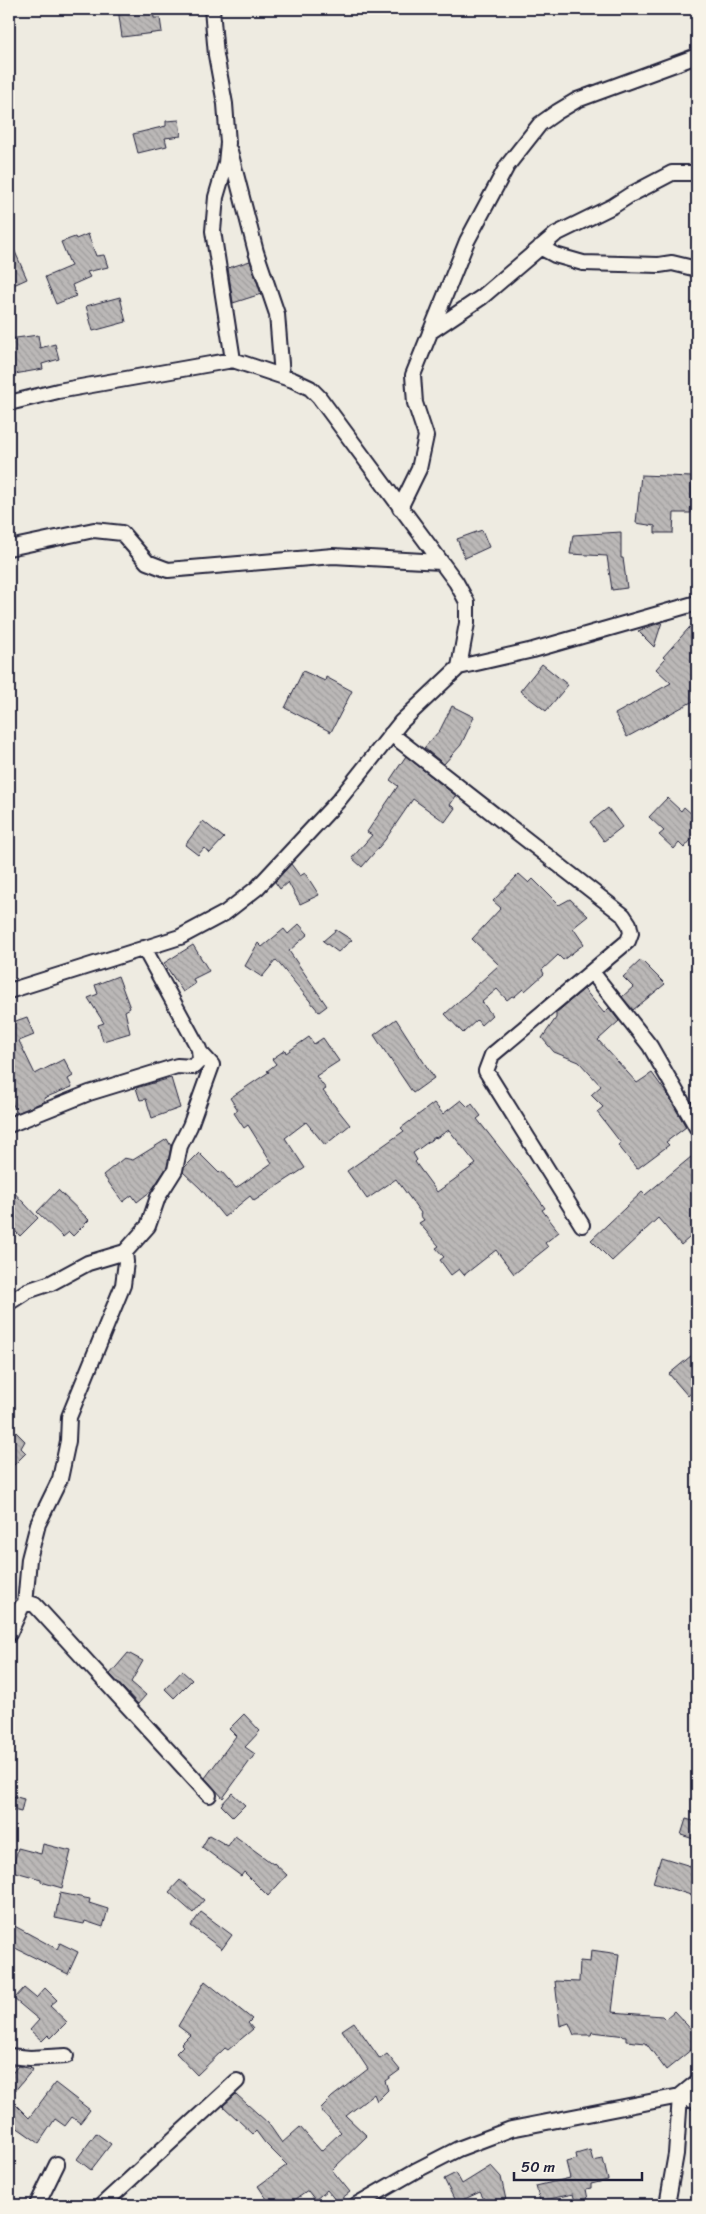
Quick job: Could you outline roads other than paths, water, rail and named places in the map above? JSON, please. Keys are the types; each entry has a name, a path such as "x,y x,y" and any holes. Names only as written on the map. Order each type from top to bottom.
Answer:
{"street":[{"path":"212,9 216,55 225,104 228,143 256,252 277,314 282,376"},
{"path":"400,508 419,469 426,436 414,403 412,375 467,241 507,166 540,124 577,100 697,56"},
{"path":"228,143 226,163 216,198 213,231 233,360"},
{"path":"430,332 482,297 556,234 613,206 672,173 697,173"},
{"path":"540,247 555,255 583,263 659,265 672,263 697,269"},
{"path":"9,403 58,391 233,360 282,376 310,388 319,396 456,582 467,602 467,623 459,667"},
{"path":"9,548 94,530 122,533 147,562 168,570 332,556 441,562"},
{"path":"9,991 180,937 225,913 258,888 338,801 392,734 459,667 533,650 697,603"},
{"path":"392,734 622,916 629,924 631,933 628,941 492,1055 486,1071 582,1225"},
{"path":"10,1302 27,1291 51,1283 88,1263 125,1252 148,1226 158,1197 175,1170 180,1146 190,1126 212,1065 200,1052 144,948"},
{"path":"592,972 650,1046 697,1128"},
{"path":"9,1125 89,1092 177,1066 193,1067 198,1064 200,1052"},
{"path":"25,1605 29,1559 38,1524 60,1480 68,1441 69,1417 123,1285 126,1262 125,1252"},
{"path":"9,1634 16,1614 22,1606 29,1603 35,1605 209,1795"},
{"path":"9,2056 30,2058 66,2056"},
{"path":"102,2205 237,2081"},
{"path":"356,2205 458,2149 511,2129 680,2096 697,2082"},
{"path":"680,2096 697,2102"},
{"path":"667,2205 676,2154 680,2096"},
{"path":"37,2205 57,2164"}]}
